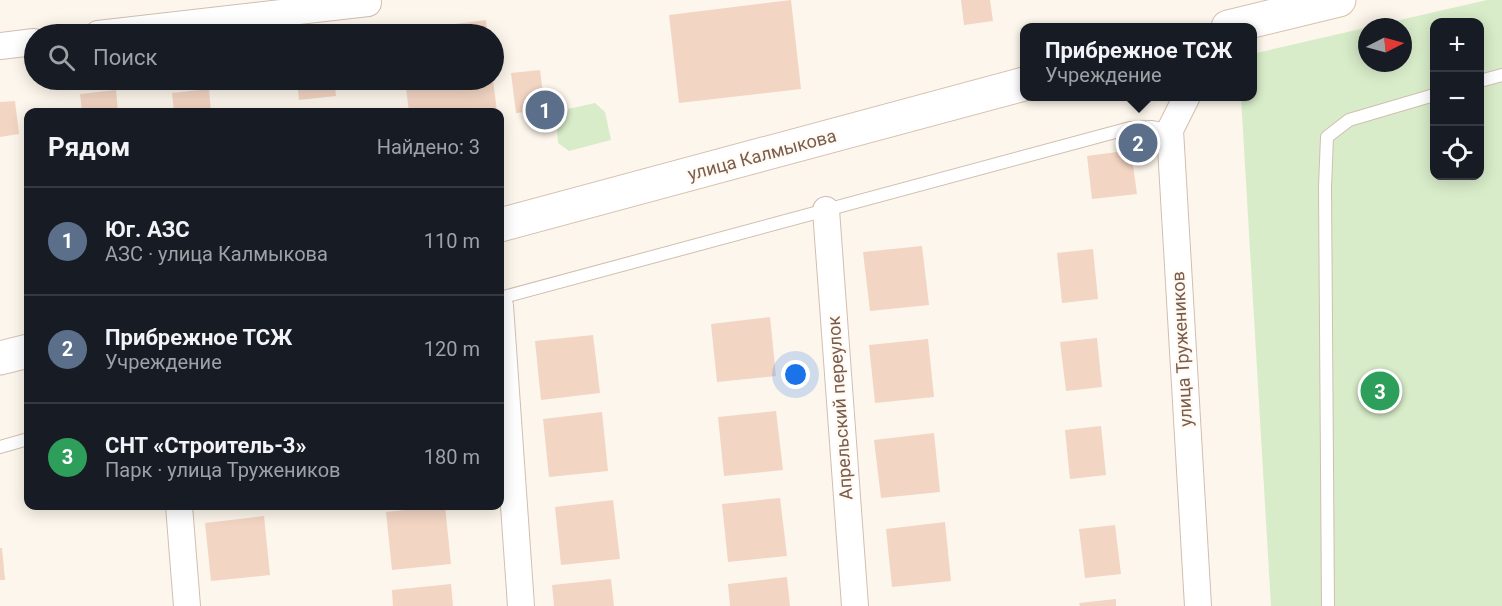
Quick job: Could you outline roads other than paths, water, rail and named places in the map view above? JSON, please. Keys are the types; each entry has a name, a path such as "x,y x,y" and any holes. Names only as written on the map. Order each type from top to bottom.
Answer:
{"main road":[{"path":"1244,23 1339,0"},
{"name":"улица Калмыкова","path":"504,224 1020,85"},
{"path":"0,358 24,352"}],"street":[{"path":"185,24 368,3"},
{"path":"0,46 24,43"},
{"name":"улица Тружеников","path":"1184,101 1170,130 1198,606"},
{"name":"Апрельский переулок","path":"826,210 855,606"},
{"path":"504,363 521,606"},
{"path":"179,510 188,606"}],"lane":[{"path":"1484,80 1502,75"},
{"path":"1328,606 1325,199 1327,137 1349,120 1430,96"},
{"path":"504,297 1131,128 1151,127 1170,130"},
{"path":"0,447 24,440"}],"place":[{"name":"Юг. АЗС","path":"545,110"},
{"name":"Прибрежное ТСЖ","path":"1138,143"},
{"name":"СНТ «Строитель-3»","path":"1380,391"}]}
